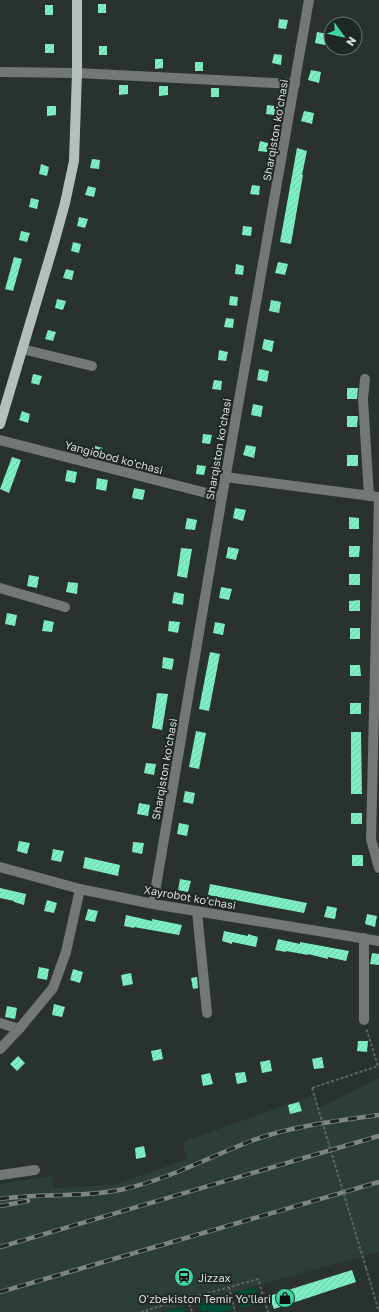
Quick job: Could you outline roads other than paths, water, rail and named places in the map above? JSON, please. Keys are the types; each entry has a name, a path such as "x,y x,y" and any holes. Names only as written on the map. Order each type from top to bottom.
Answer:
{"main road":[{"path":"0,424 54,243 74,161 77,72 77,0"}],"street":[{"name":"Sharqiston ko'chasi","path":"153,904 222,497 309,0"},
{"path":"0,72 77,72 295,84"},
{"path":"22,349 92,366"},
{"path":"365,379 363,399 376,497 371,839 379,868"},
{"name":"Yangiobod ko'chasi","path":"0,440 222,497"},
{"path":"226,477 376,497"},
{"path":"0,588 65,607"},
{"name":"Xayrobot ko'chasi","path":"0,867 80,889 153,904 379,941"},
{"path":"0,1049 19,1029 53,988 66,952 80,889"},
{"path":"196,911 207,1013"},
{"path":"364,938 364,1020"},
{"path":"0,1023 19,1029"},
{"path":"0,1176 35,1170"}],"railway":[{"path":"0,1199 31,1196 94,1194 124,1189 157,1180 235,1147 282,1131 347,1119 379,1115"},
{"path":"0,1247 379,1136"},
{"path":"0,1292 379,1182"},
{"path":"0,1206 28,1201"}],"place":[{"name":"Jizzax","path":"184,1277"},
{"name":"O'zbekiston Temir Yo'llari","path":"285,1298"}]}
